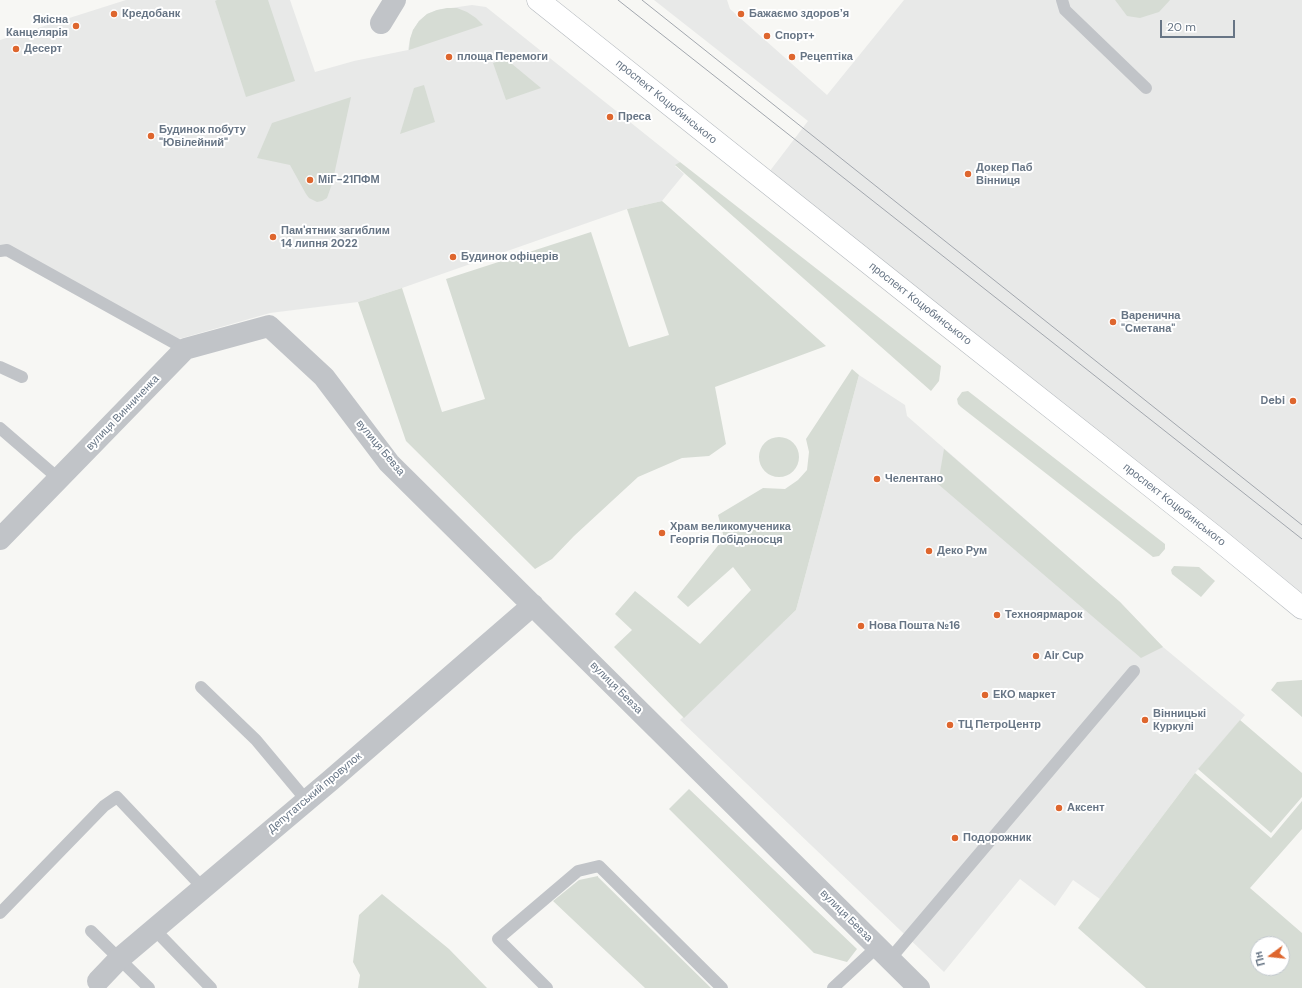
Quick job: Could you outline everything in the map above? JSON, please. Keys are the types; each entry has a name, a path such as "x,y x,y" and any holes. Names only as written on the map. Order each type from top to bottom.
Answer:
{"main road":[{"name":"проспект Коцюбинського","path":"538,0 1219,540 1302,608"}],"street":[{"path":"379,0 381,23 394,0"},
{"name":"вулиця Бевза","path":"186,349 269,326 324,377 389,462 919,988"},
{"name":"вулиця Винниченка","path":"0,539 186,349"},
{"name":"Депутатський провулок","path":"98,981 119,959 307,801 533,605"}],"lane":[{"path":"1062,0 1065,10 1146,88"},
{"path":"0,250 7,250 186,349"},
{"path":"0,367 22,377"},
{"path":"0,428 59,479"},
{"path":"833,988 884,953 1134,671"},
{"path":"201,687 256,740 307,801"},
{"path":"0,912 104,806 117,798 203,888"},
{"path":"547,988 498,939 578,871 599,866 722,988"},
{"path":"154,929 211,988"},
{"path":"91,931 149,988"}],"shaded area":[{"path":"126,0 290,0 315,72 354,61 408,50 413,30 419,21 427,14 437,10 472,5 486,7 680,162 675,166 684,174 662,201 627,209 402,288 358,302 270,313 172,341 0,251 0,40"},
{"path":"268,0 295,81 246,97 215,1"},
{"path":"654,0 727,0 730,9 827,95 904,0 1302,0 1302,612 763,180 808,121"},
{"path":"1115,0 1170,0 1159,12 1140,18 1127,16"},
{"path":"447,8 457,8 467,12 483,25 409,50 413,30 419,21 427,14"},
{"path":"506,59 541,88 506,100 493,63"},
{"path":"424,85 435,122 400,134 414,88"},
{"path":"351,97 332,184 327,198 317,202 309,198 290,165 257,158 272,123"},
{"path":"680,162 941,366 939,381 931,391 675,165"},
{"path":"662,201 826,346 715,387 726,444 709,456 682,458 638,477 574,536 552,559 535,569 406,441 358,302 402,288 442,412 485,399 446,279 591,232 629,347 669,335 627,209"},
{"path":"852,369 859,375 796,610 684,718 614,647 632,630 615,614 635,591 700,644 751,590 733,567 688,607 677,597 724,538 718,515 763,488 785,489 798,480 807,470 809,452 806,439"},
{"path":"859,375 905,405 907,416 1120,602 1163,647 1245,715 1195,773 1100,899 1073,880 1055,906 1020,879 944,972 680,720 796,610"},
{"path":"968,391 1165,544 1165,549 1159,556 1153,557 961,407 958,404 957,399 962,392"},
{"path":"779,437 793,443 799,457 793,471 779,477 765,471 759,457 765,443"},
{"path":"944,449 1120,602 1163,647 1141,658 938,484"},
{"path":"1174,566 1199,567 1215,581 1201,597 1172,574 1171,570"},
{"path":"1302,680 1302,717 1271,690 1277,682"},
{"path":"1240,720 1302,773 1302,797 1271,833 1198,769"},
{"path":"1195,773 1271,838 1302,801 1302,829 1250,888 1302,933 1302,988 1146,988 1078,928"},
{"path":"689,789 857,949 847,962 814,953 669,809"},
{"path":"598,876 711,988 645,988 553,901 579,880"},
{"path":"382,894 449,949 487,988 358,988 360,975 353,962 359,915"}],"tram line":[{"path":"618,0 1302,539"},
{"path":"642,0 1302,525"}],"place":[{"name":"Кредобанк","path":"114,14"},
{"name":"Бажаємо здоровʼя","path":"741,14"},
{"name":"Якісна Канцелярія","path":"76,26"},
{"name":"Спорт+","path":"767,36"},
{"name":"Десерт","path":"16,49"},
{"name":"площа Перемоги","path":"449,57"},
{"name":"Рецептіка","path":"792,57"},
{"name":"Преса","path":"610,117"},
{"name":"Будинок побуту \"Ювілейний\"","path":"151,136"},
{"name":"Докер Паб Вінниця","path":"968,174"},
{"name":"МіГ-21ПФМ","path":"310,180"},
{"name":"Пам'ятник загиблим 14 липня 2022","path":"273,237"},
{"name":"Будинок офіцерів","path":"453,257"},
{"name":"Варенична \"Сметана\"","path":"1113,322"},
{"name":"Debi","path":"1293,401"},
{"name":"Челентано","path":"877,479"},
{"name":"Храм великомученика Георгія Побідоносця","path":"662,533"},
{"name":"Деко Рум","path":"929,551"},
{"name":"Техноярмарок","path":"997,615"},
{"name":"Нова Пошта №16","path":"861,626"},
{"name":"Air Cup","path":"1036,656"},
{"name":"ЕКО маркет","path":"985,695"},
{"name":"Вінницькі Куркулі","path":"1145,720"},
{"name":"ТЦ ПетроЦентр","path":"950,725"},
{"name":"Аксент","path":"1059,808"},
{"name":"Подорожник","path":"955,838"}]}
